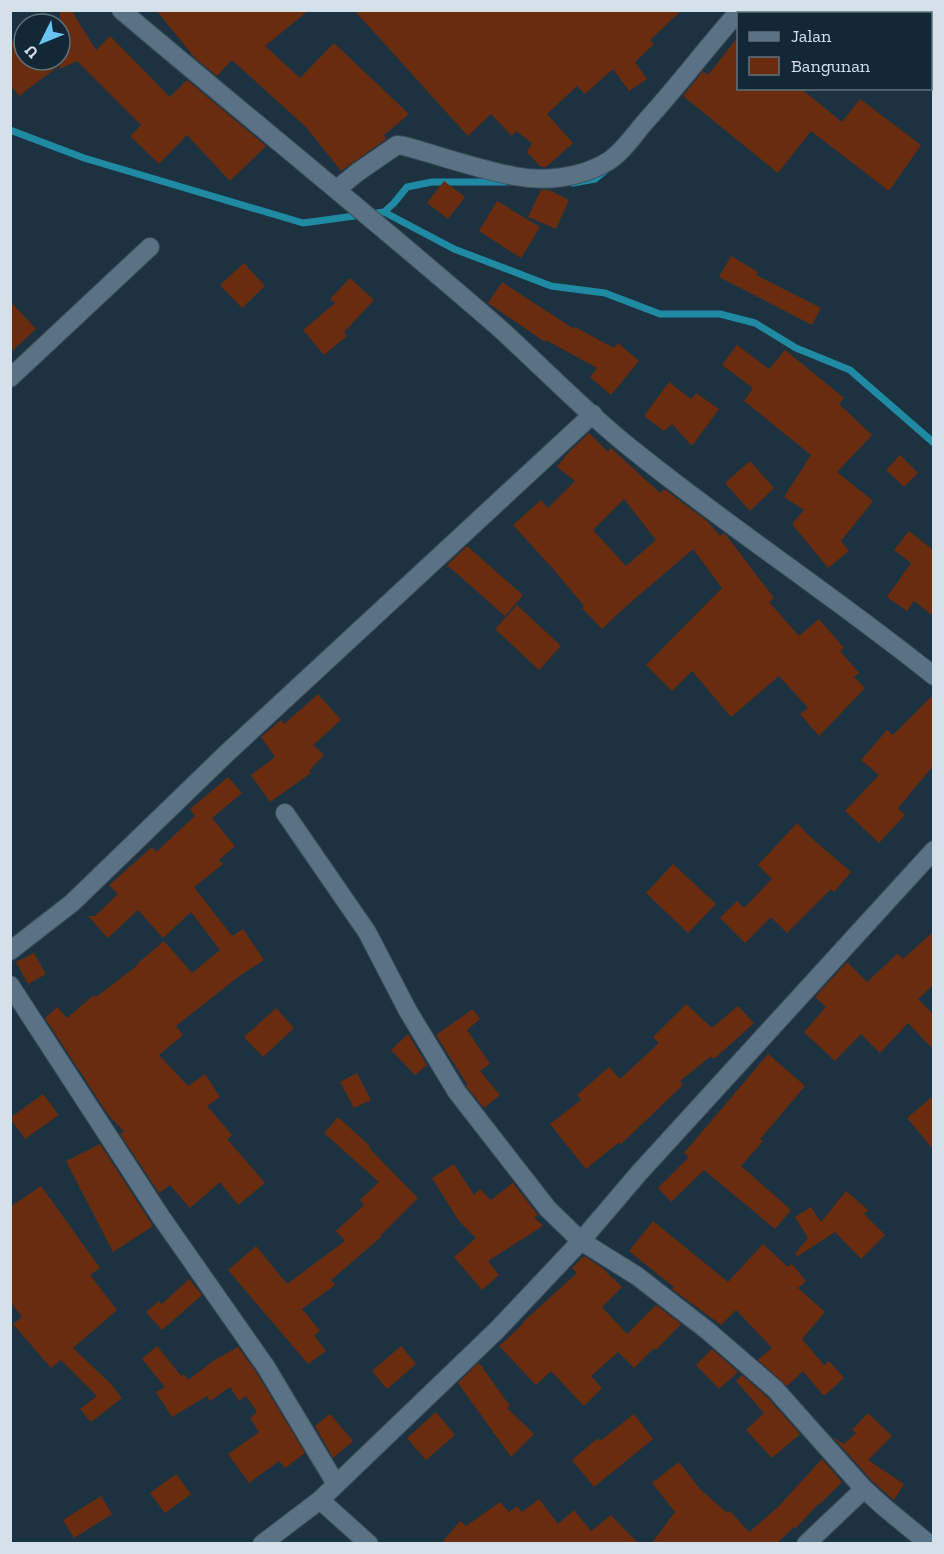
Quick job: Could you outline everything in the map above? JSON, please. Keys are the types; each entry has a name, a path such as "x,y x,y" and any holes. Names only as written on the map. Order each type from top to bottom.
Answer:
{"street":[{"path":"121,10 337,189 498,327 621,440 767,553 887,639 933,676"},
{"path":"337,189 397,145 516,177 551,178 583,174 609,161 629,141 737,13"},
{"path":"10,378 150,247"},
{"path":"10,951 72,903 244,737 593,414"},
{"path":"285,813 367,932 408,1011 457,1092 548,1209 581,1241 637,1276 708,1331 775,1389 864,1489 929,1544"},
{"path":"262,1544 320,1500 497,1330 581,1241 655,1155 933,850"},
{"path":"10,986 161,1217 266,1367 336,1484"},
{"path":"806,1544 864,1489"},
{"path":"320,1500 369,1544"}],"building":[{"path":"60,10 71,10 96,50 110,36 170,97 187,80 266,146 230,181 187,135 159,164 130,136 141,125 77,61 72,63 72,12 60,12"},
{"path":"156,10 309,10 265,46 300,78 334,43 409,114 384,135 386,139 341,171 306,127 232,60 217,76 195,58"},
{"path":"354,10 682,10 650,40 654,44 635,62 647,79 629,91 613,69 585,94 577,86 547,114 573,143 546,167 541,167 527,152 532,143 516,131 512,136 491,114 468,136"},
{"path":"10,38 12,40 12,72 51,72 19,96 10,84"},
{"path":"737,38 737,90 802,90 842,122 860,99 921,145 889,191 811,131 778,173 683,96 703,71 708,75"},
{"path":"444,181 465,197 448,219 427,203"},
{"path":"541,190 549,190 569,200 556,229 528,217"},
{"path":"497,201 540,227 521,258 479,231"},
{"path":"731,256 758,272 756,275 821,308 812,325 719,277"},
{"path":"244,263 265,286 242,308 220,285"},
{"path":"350,278 374,300 344,332 347,336 324,355 303,330 335,303 330,299"},
{"path":"502,282 574,329 575,327 614,348 618,343 639,361 611,395 590,377 597,368 546,340 545,342 488,303"},
{"path":"10,301 36,329 10,353"},
{"path":"737,345 769,369 785,350 844,398 839,404 872,435 837,472 873,501 841,541 849,551 828,568 792,524 804,510 784,497 811,455 744,401 753,388 722,365"},
{"path":"669,382 691,399 696,393 719,409 692,446 672,424 664,431 644,416"},
{"path":"589,433 608,452 611,448 660,493 664,489 707,521 720,536 724,533 774,598 769,602 799,636 819,619 844,648 840,651 859,673 854,677 865,688 819,736 800,714 808,708 779,676 731,717 692,671 672,691 646,665 722,588 693,549 602,629 582,608 584,606 554,570 513,525 541,500 548,508 575,481 557,467","holes":["624,499 656,540 626,566 593,530"]},
{"path":"900,455 918,473 904,487 886,470"},
{"path":"750,461 774,488 750,511 725,483"},
{"path":"909,531 933,550 933,616 914,601 907,611 887,597 911,563 894,550"},
{"path":"467,546 523,595 505,616 447,565"},
{"path":"517,605 561,646 539,670 495,629"},
{"path":"318,694 341,720 313,745 324,755 309,771 311,773 270,802 251,775 275,757 261,737 281,720 284,724"},
{"path":"933,695 933,766 898,808 905,815 879,843 845,811 879,775 861,760 887,730 893,735"},
{"path":"228,777 242,793 212,818 235,846 219,860 223,864 194,887 232,936 243,929 264,960 238,977 176,1026 183,1035 159,1055 188,1086 205,1074 220,1097 207,1106 232,1135 227,1139 265,1183 238,1205 220,1182 190,1208 170,1185 159,1193 120,1134 124,1132 107,1113 45,1018 57,1007 67,1018 94,995 96,997 138,965 164,941 192,973 220,950 191,912 163,938 138,910 108,938 88,916 95,916 118,894 109,885 152,847 156,852 195,816 190,809"},
{"path":"797,823 851,872 834,892 831,889 787,933 771,917 745,943 720,918 737,901 744,908 772,879 758,865"},
{"path":"673,864 716,904 688,933 646,893"},
{"path":"933,932 933,985 918,999 933,1014 933,1049 908,1023 880,1053 861,1034 835,1061 804,1032 826,1007 815,997 847,962 867,982 897,954 903,959"},
{"path":"34,953 46,974 28,984 16,962"},
{"path":"686,1004 712,1028 738,1006 754,1023 714,1059 711,1056 680,1081 683,1085 621,1144 619,1142 586,1169 550,1124 581,1100 577,1095 609,1067 620,1079 659,1043 653,1037"},
{"path":"276,1008 294,1028 263,1057 244,1037"},
{"path":"473,1009 480,1019 467,1030 490,1064 480,1071 500,1095 484,1108 466,1086 467,1084 436,1035"},
{"path":"408,1034 427,1065 415,1075 391,1050"},
{"path":"768,1054 805,1086 760,1139 763,1141 741,1166 791,1210 775,1229 704,1170 671,1202 658,1188 689,1157 684,1153"},
{"path":"357,1073 371,1100 354,1108 340,1082"},
{"path":"43,1094 59,1115 25,1139 10,1118"},
{"path":"933,1096 933,1149 907,1118"},
{"path":"338,1117 370,1146 369,1148 418,1198 381,1237 331,1280 335,1285 302,1309 320,1331 314,1335 326,1351 308,1364 228,1270 256,1246 287,1284 345,1241 336,1231 364,1205 360,1200 379,1182 324,1133"},
{"path":"100,1144 153,1226 113,1252 66,1161"},
{"path":"454,1164 474,1195 480,1189 491,1200 513,1183 538,1215 534,1217 543,1226 488,1261 499,1275 482,1290 454,1257 476,1238 459,1221 432,1178"},
{"path":"41,1186 100,1268 90,1275 117,1310 73,1348 111,1384 122,1398 91,1422 80,1409 97,1396 61,1360 51,1368 13,1324 22,1317 10,1301 10,1207"},
{"path":"846,1191 868,1210 864,1214 885,1235 861,1259 835,1232 798,1256 795,1254 808,1238 795,1217 811,1207 821,1222"},
{"path":"653,1221 728,1282 763,1244 788,1267 792,1264 806,1281 798,1288 825,1312 802,1339 824,1365 829,1361 844,1378 824,1396 803,1371 787,1386 758,1360 772,1348 736,1310 721,1325 672,1289 674,1287 629,1251"},
{"path":"584,1256 602,1268 622,1287 602,1307 627,1334 656,1305 681,1324 656,1350 654,1348 634,1368 618,1352 591,1376 602,1388 584,1406 551,1371 536,1385 499,1346 577,1273 572,1268"},
{"path":"189,1279 202,1295 162,1330 146,1312 159,1301 162,1304"},
{"path":"157,1346 181,1376 184,1374 188,1380 216,1359 238,1347 256,1372 305,1453 285,1468 279,1461 249,1483 228,1454 259,1432 250,1418 257,1412 246,1396 239,1401 230,1387 210,1401 207,1396 172,1417 156,1392 165,1387 142,1359"},
{"path":"401,1346 416,1364 387,1389 372,1371"},
{"path":"712,1349 738,1372 719,1389 696,1365"},
{"path":"477,1364 480,1364 510,1406 507,1408 534,1434 511,1457 458,1383"},
{"path":"742,1375 767,1397 800,1434 772,1458 746,1430 764,1413 736,1381"},
{"path":"436,1412 455,1435 426,1460 407,1438"},
{"path":"868,1413 892,1436 868,1460 904,1484 894,1500 872,1481 833,1437 844,1444 856,1433 852,1430"},
{"path":"330,1414 353,1441 333,1458 315,1426"},
{"path":"634,1414 653,1439 594,1487 572,1460 598,1438 600,1441"},
{"path":"822,1459 842,1482 796,1528 794,1527 776,1544 651,1544 675,1512 652,1483 679,1462 700,1489 727,1513 730,1511 749,1532 778,1507"},
{"path":"176,1474 191,1494 165,1513 150,1493"},
{"path":"101,1496 112,1514 74,1538 63,1520"},
{"path":"539,1499 558,1524 574,1510 591,1531 611,1515 639,1544 441,1544 460,1521 466,1526 500,1502 509,1512 517,1506 522,1512"}],"waterway":[{"path":"10,130 84,158 303,223 384,212 454,249 551,286 605,293 660,314 720,314 755,323 796,348 850,370 934,443"},
{"path":"573,183 595,179 606,170"},
{"path":"384,212 407,187 432,182 508,182"}]}
